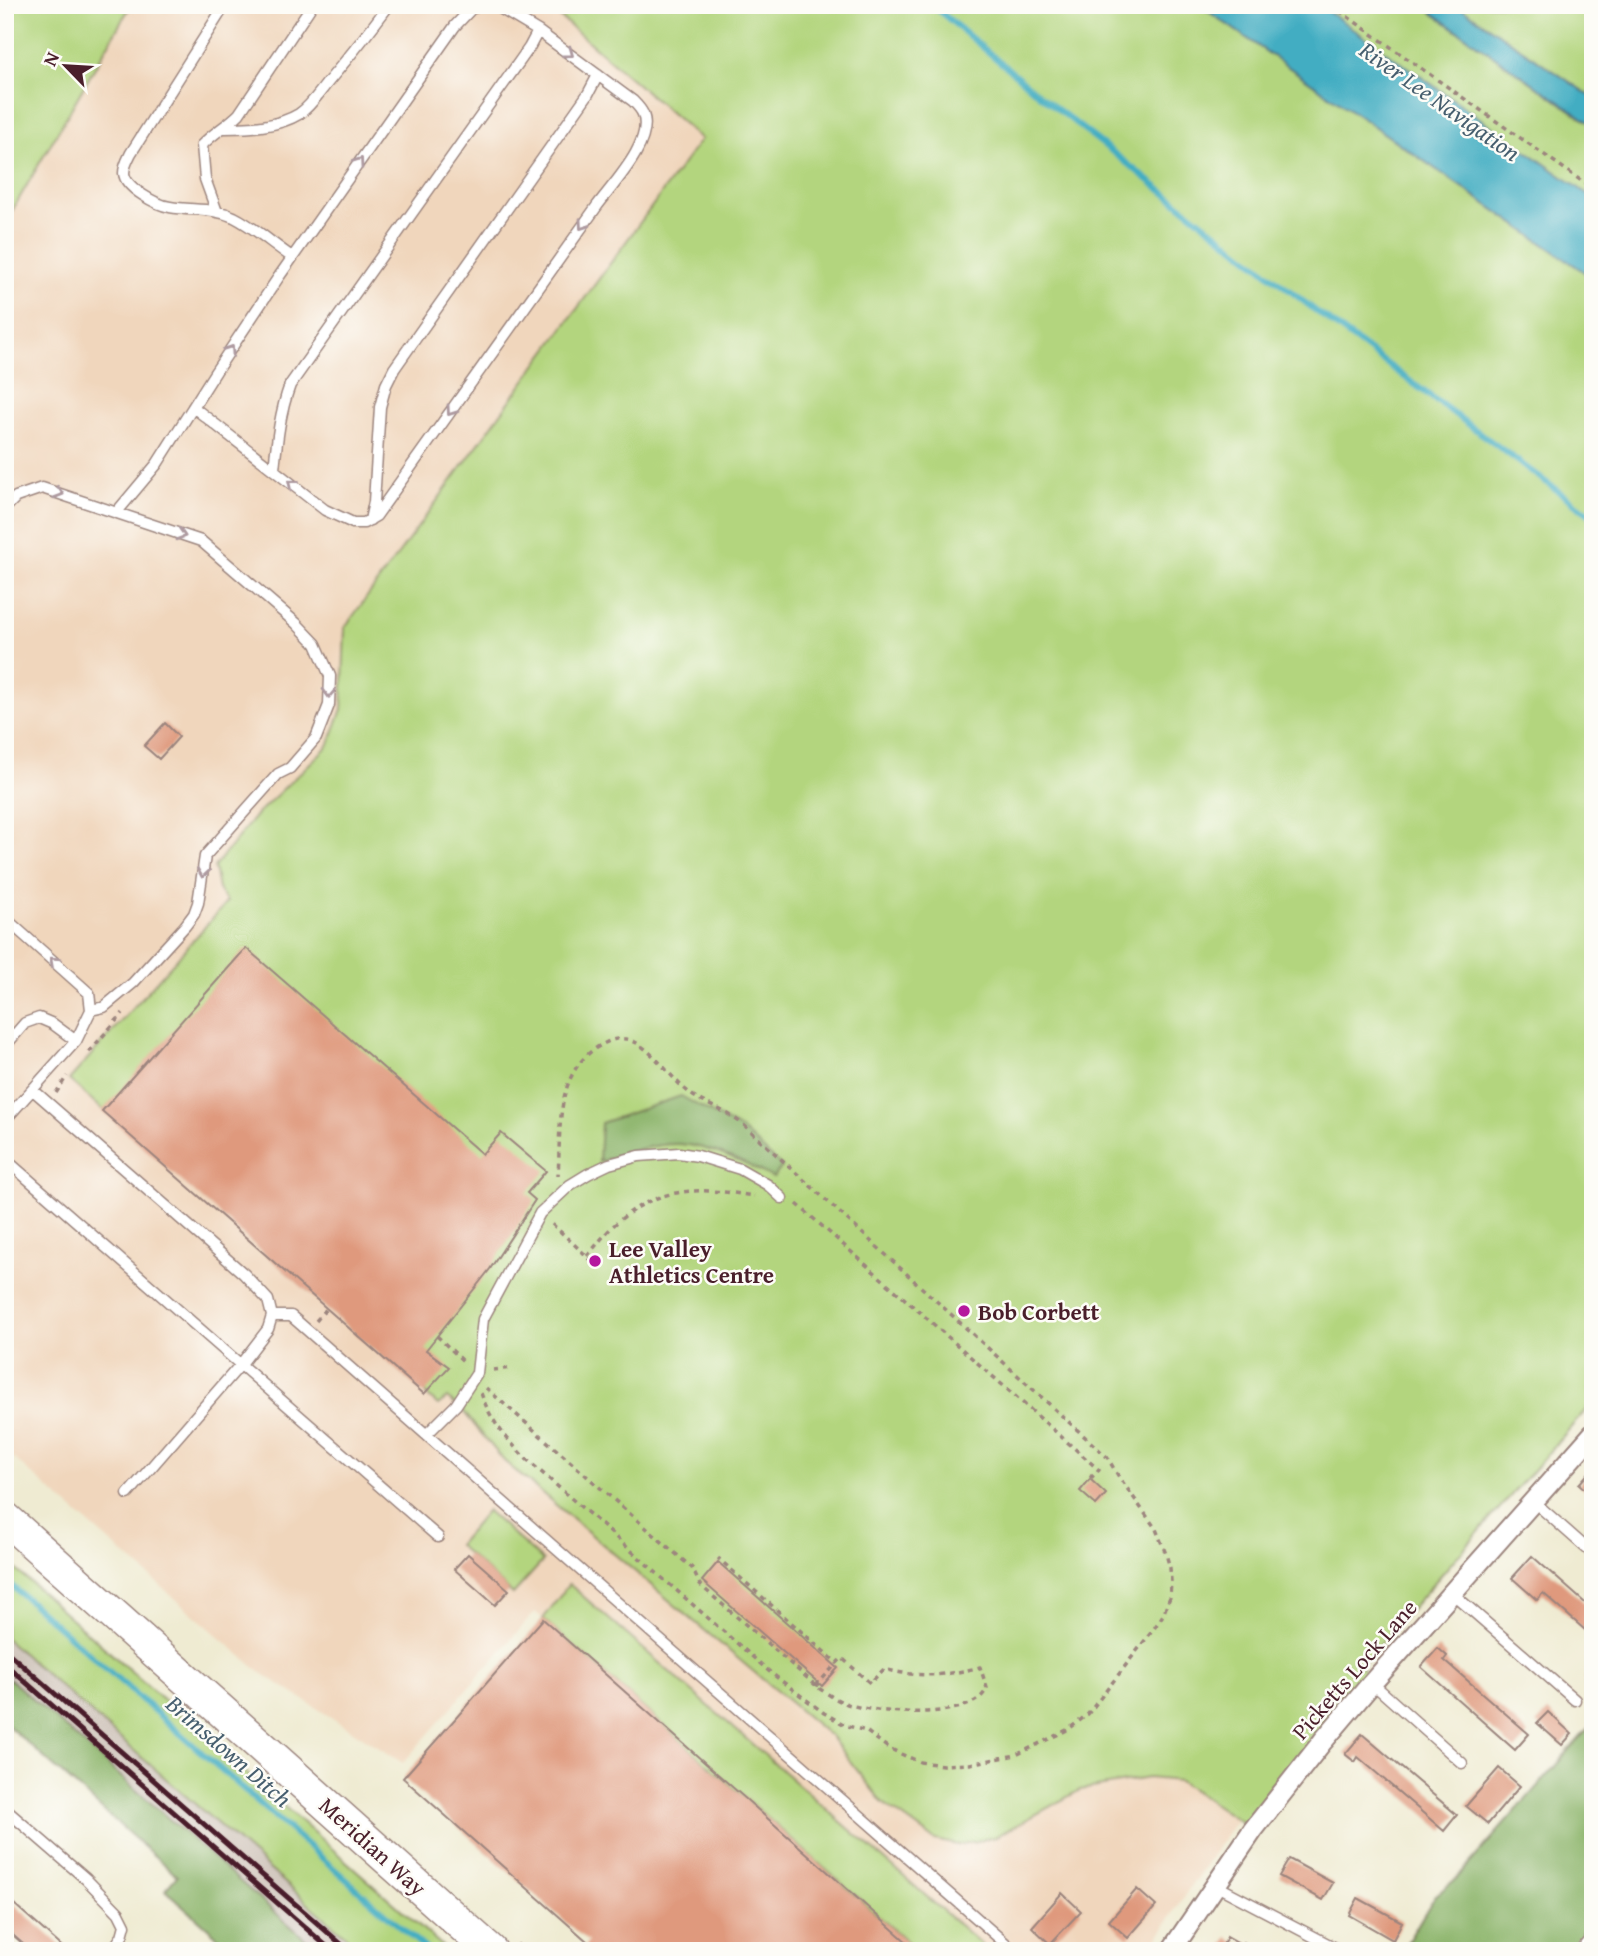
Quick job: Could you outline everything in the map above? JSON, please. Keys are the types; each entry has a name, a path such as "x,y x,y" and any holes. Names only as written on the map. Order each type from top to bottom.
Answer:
{"main road":[{"name":"Meridian Way","path":"5,1518 491,1951"}],"street":[{"name":"Picketts Lock Lane","path":"1171,1951 1283,1790 1372,1683 1593,1434"}],"lane":[{"path":"225,5 131,153 124,175 129,185 154,202 170,207 200,208 235,218 292,257"},
{"path":"216,212 205,179 202,145 239,114 312,5"},
{"path":"225,128 247,128 283,121 298,115 319,94 388,5"},
{"path":"116,513 157,464 292,257 455,26 471,9 481,5"},
{"path":"193,407 325,510 353,523 364,523 376,516 634,157 644,131 643,111 633,101 538,31 495,6"},
{"path":"274,469 278,427 290,385 529,48 538,31"},
{"path":"370,520 374,502 380,407 394,369 580,105 598,75"},
{"path":"5,508 16,497 42,488 201,541 296,623 316,644 330,676 329,705 316,738 290,768 278,774 205,856 194,914 133,983 104,1007 91,1010"},
{"path":"5,918 89,993 91,1010 76,1041 6,1117"},
{"path":"5,1046 25,1023 39,1018 53,1024 76,1041"},
{"path":"33,1090 244,1274 268,1300 272,1316 268,1329 241,1364 128,1494"},
{"path":"427,1434 456,1405 477,1373 483,1319 540,1213 570,1185 609,1164 639,1156 679,1153 740,1169 768,1185 782,1198"},
{"path":"5,1159 438,1537"},
{"path":"272,1316 291,1316 1014,1951"},
{"path":"1532,1500 1593,1554"},
{"path":"1452,1593 1575,1700"},
{"path":"1372,1683 1462,1763"},
{"path":"5,1809 86,1879 119,1913 125,1925 122,1936 112,1951"},
{"path":"1215,1885 1341,1951"},
{"path":"1580,1951 1593,1936"}],"path":[{"path":"1331,5 1593,189"},
{"path":"482,1395 500,1431 524,1457 771,1672 824,1713 845,1725 866,1731 887,1747 920,1762 943,1765 994,1760 1016,1755 1069,1729 1088,1714 1153,1630 1170,1597 1170,1569 1156,1529 1107,1457 745,1126 687,1091 640,1045 626,1038 613,1040 586,1055 573,1071 563,1101 558,1177"},
{"path":"587,1256 622,1218 665,1196 706,1190 756,1196 778,1202 786,1195 1098,1470 1092,1477 1089,1475"},
{"path":"549,1221 602,1270"},
{"path":"437,1336 477,1373"},
{"path":"501,1369 512,1368"},
{"path":"487,1390 692,1568 700,1585 816,1686 834,1699 889,1712 922,1713 969,1704 985,1695 987,1688 980,1667 937,1676 884,1669 870,1683 841,1657 816,1686"},
{"path":"718,1558 837,1663"}],"shaded area":[{"path":"5,5 1202,5 1593,1402 1317,1718 1237,1819 1178,1905 1151,1951 917,1951 535,1612 403,1763 260,1672 5,1451"},
{"path":"5,1638 363,1951 319,1951 5,1675"}],"green space":[{"path":"5,5 131,5 5,223"},
{"path":"546,5 1199,5 1593,278 1593,1402 1361,1666 1366,1672 1244,1824 1179,1781 1148,1778 1080,1790 995,1837 958,1845 935,1840 882,1802 831,1737 504,1461 463,1411 447,1398 438,1405 69,1080 227,902 218,889 214,867 257,814 328,746 342,709 345,627 701,139"},
{"path":"1319,5 1421,5 1593,125 1593,198"},
{"path":"1457,5 1593,5 1593,98"},
{"path":"681,1096 743,1131 782,1167 773,1178 716,1152 680,1144 649,1147 599,1162 601,1123"},
{"path":"487,1511 543,1561 513,1594 458,1545"},
{"path":"5,1560 448,1951 363,1951 5,1638"},
{"path":"569,1584 989,1951 918,1951 543,1619"},
{"path":"5,1680 11,1680 319,1951 234,1951 165,1890 177,1876 5,1723"},
{"path":"1593,1723 1593,1934 1578,1951 1402,1951 1435,1896 1457,1878"}],"water":[{"name":"River Lee Navigation","path":"1199,5 1319,5 1593,198 1593,278"},
{"path":"1421,5 1457,5 1593,98 1593,125"}],"building":[{"path":"165,723 179,737 159,759 144,746"},
{"path":"246,948 482,1154 501,1133 546,1171 527,1193 535,1200 490,1269 426,1350 449,1367 424,1394 102,1111"},
{"path":"1593,1468 1593,1496 1579,1484"},
{"path":"1090,1479 1106,1494 1096,1505 1080,1491"},
{"path":"468,1554 509,1590 495,1605 454,1569"},
{"path":"1532,1556 1593,1610 1593,1637 1543,1593 1537,1600 1512,1578"},
{"path":"718,1562 838,1668 822,1686 702,1581"},
{"path":"543,1619 917,1951 581,1951 588,1942 403,1778"},
{"path":"1438,1648 1447,1656 1444,1660 1529,1734 1515,1750 1421,1667"},
{"path":"1593,1669 1593,1687 1584,1679"},
{"path":"1548,1712 1572,1734 1562,1745 1537,1723"},
{"path":"1362,1734 1457,1815 1444,1831 1358,1757 1355,1762 1345,1754"},
{"path":"1499,1768 1520,1786 1488,1824 1466,1806"},
{"path":"1289,1859 1333,1883 1323,1900 1279,1876"},
{"path":"1137,1889 1156,1906 1128,1938 1109,1921"},
{"path":"1062,1893 1081,1911 1050,1944 1032,1927"},
{"path":"5,1896 67,1951 31,1951 5,1928"},
{"path":"1358,1898 1402,1922 1393,1940 1349,1915"},
{"path":"1227,1937 1251,1947 1249,1951 1220,1951"}],"waterway":[{"path":"932,5 1042,97 1321,315 1593,517"},
{"name":"Brimsdown Ditch","path":"5,1580 428,1951"}],"railway":[{"path":"5,1650 349,1951"},
{"path":"5,1664 332,1951"}],"place":[{"name":"Lee Valley Athletics Centre","path":"595,1261"},
{"name":"Bob Corbett","path":"964,1311"}]}
